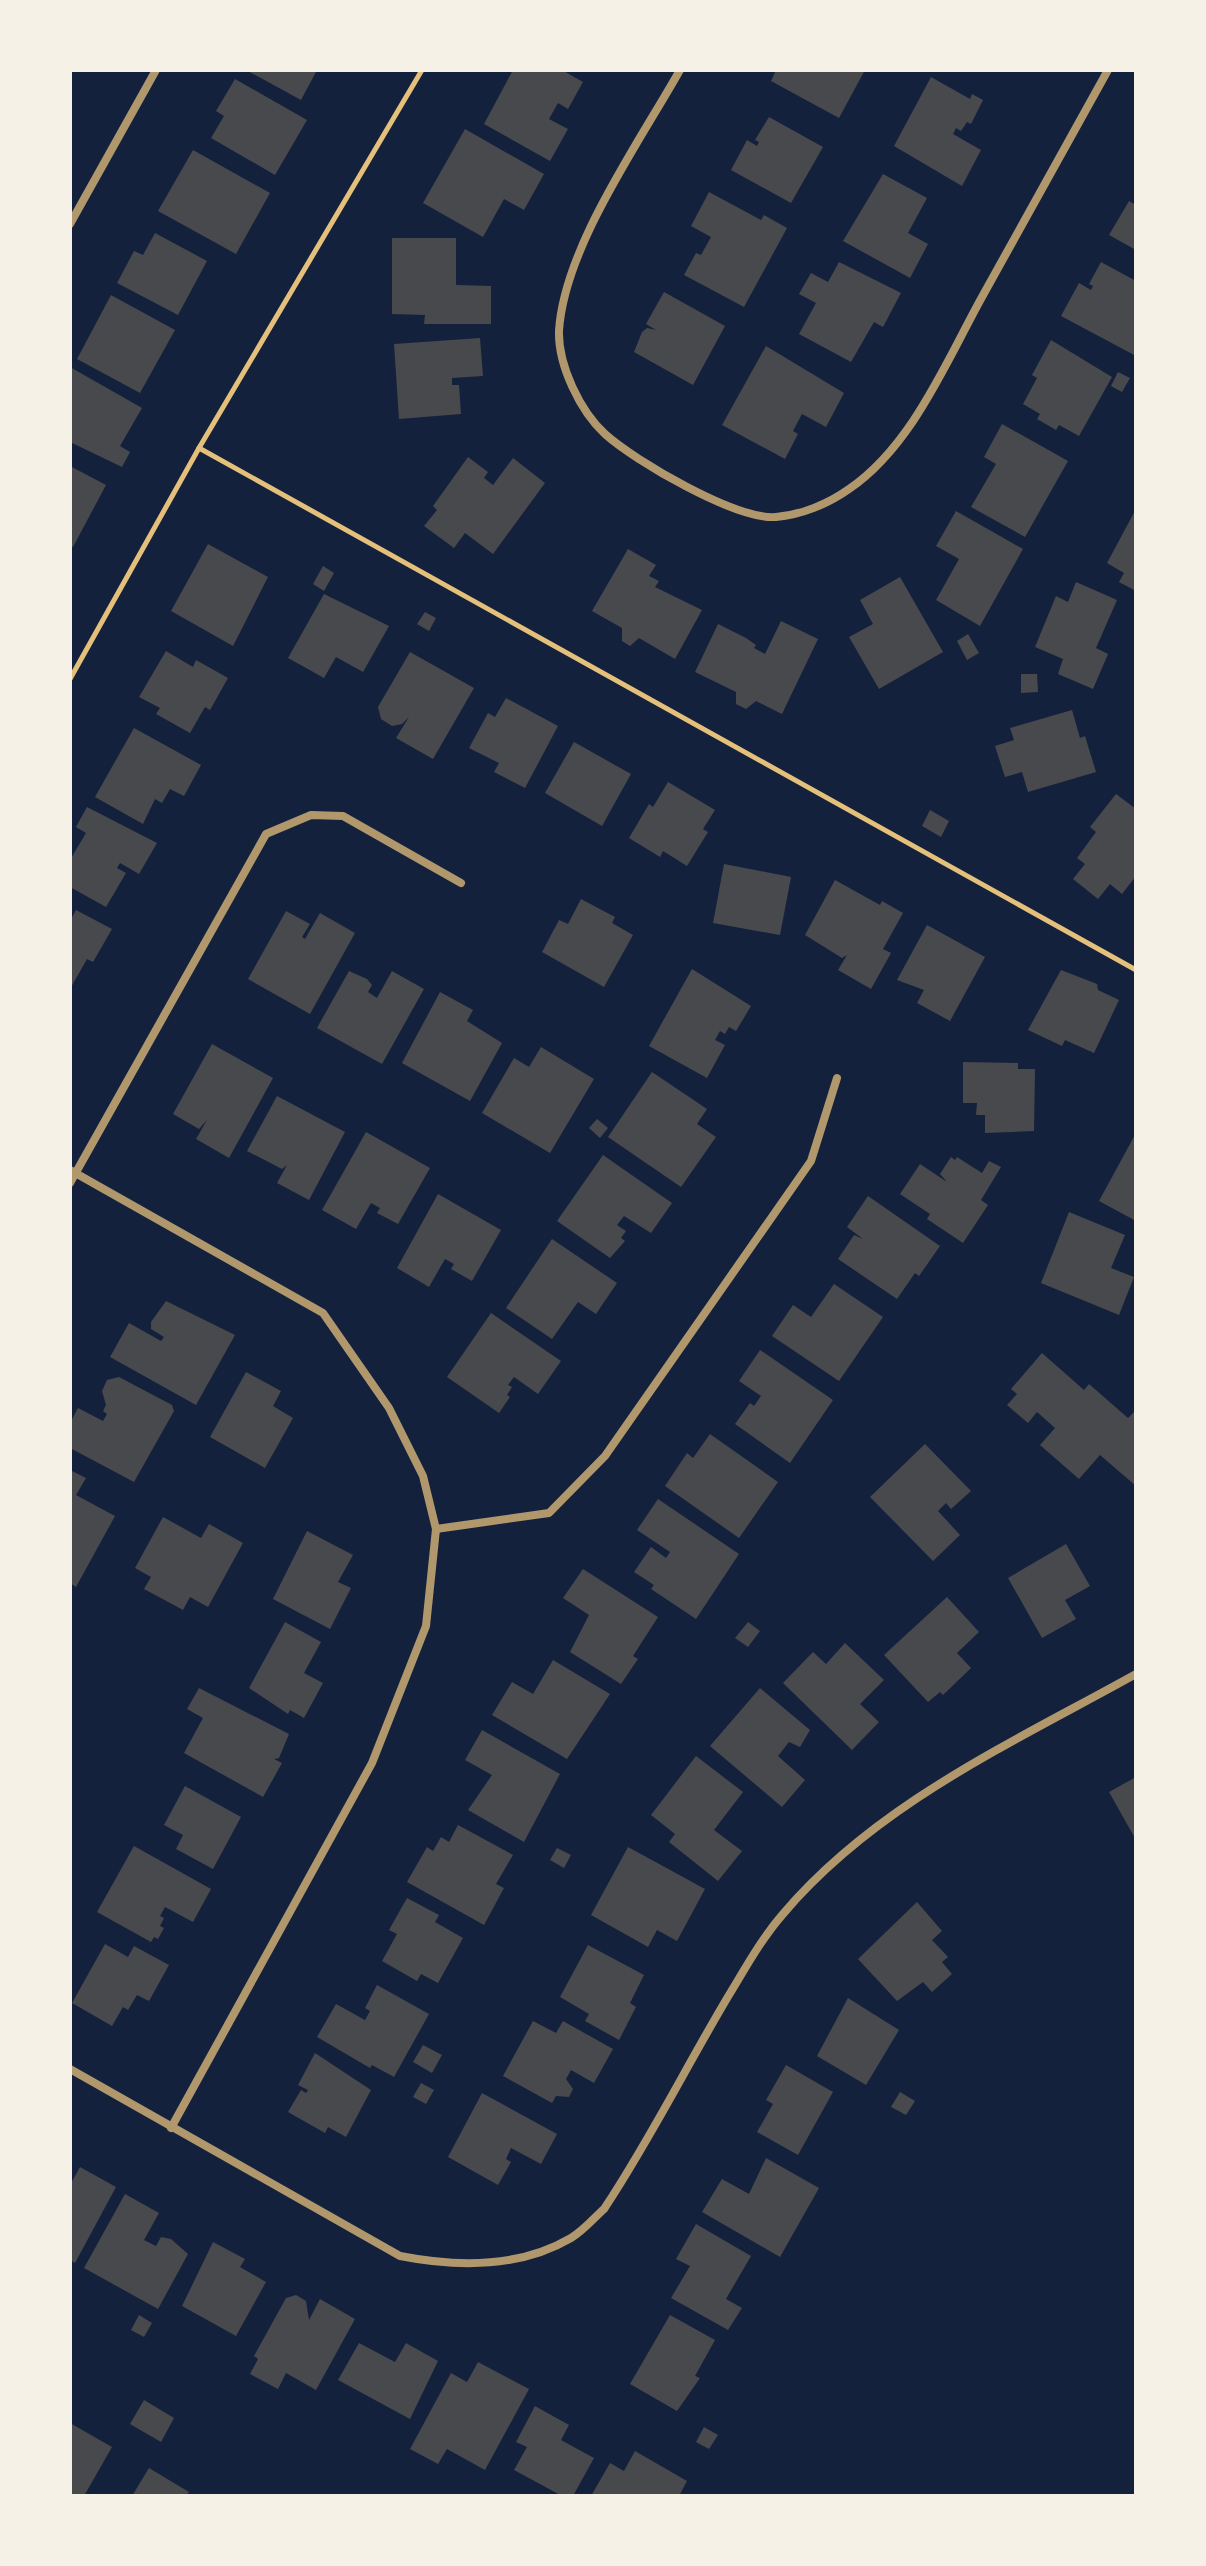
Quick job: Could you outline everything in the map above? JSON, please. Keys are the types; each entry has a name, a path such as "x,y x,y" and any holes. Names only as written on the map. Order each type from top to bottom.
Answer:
{"street":[{"path":"70,224 156,70"},
{"path":"680,70 589,231 564,294 559,335 570,382 605,434 687,486 733,510 774,517 806,512 850,489 916,417 1108,70"},
{"path":"70,1183 72,1172 266,834 311,815 343,816 461,883"},
{"path":"436,1529 549,1513 605,1456 811,1161 837,1078"},
{"path":"72,1172 323,1313 389,1408 423,1476 436,1529 426,1626 372,1763 171,2128"},
{"path":"70,2069 400,2256 438,2263 513,2260 538,2252 572,2237 604,2209 751,1959 781,1915 820,1875 867,1831 933,1788 1136,1674"}],"path":[{"path":"70,679 199,448 422,70"},
{"path":"199,448 1136,970"}],"building":[{"path":"246,70 317,70 301,100"},
{"path":"513,70 562,70 583,82 568,109 558,103 549,119 568,129 550,161 484,124"},
{"path":"776,70 865,70 839,118 771,81"},
{"path":"931,77 970,99 972,94 983,100 971,124 967,122 961,131 956,128 953,134 981,150 962,186 894,146"},
{"path":"235,79 307,120 275,175 211,138 224,116 216,111"},
{"path":"769,117 823,147 791,203 731,170 747,140 757,146 759,142 755,140"},
{"path":"465,129 544,174 524,210 504,199 483,237 423,203"},
{"path":"193,150 270,193 236,254 158,211"},
{"path":"883,174 927,198 908,233 928,244 910,278 843,241"},
{"path":"709,192 761,220 764,215 787,228 744,307 684,275 696,253 701,255 711,237 691,226"},
{"path":"1129,201 1136,205 1136,250 1109,235"},
{"path":"155,233 207,261 178,315 117,283 134,251 143,255"},
{"path":"392,238 456,238 456,285 491,286 491,324 424,324 425,315 392,314"},
{"path":"839,262 901,293 883,327 874,322 851,362 799,334 816,303 799,294 811,273 828,282"},
{"path":"1101,262 1136,281 1136,356 1061,316 1079,283 1091,290 1093,286 1089,284"},
{"path":"664,292 725,326 693,385 634,352 642,332 647,328 656,330 646,324"},
{"path":"111,295 175,330 140,393 77,359"},
{"path":"480,338 483,376 452,378 452,385 459,385 461,414 399,419 394,344"},
{"path":"1051,340 1112,377 1079,436 1059,425 1056,430 1037,419 1040,414 1023,404 1037,378 1032,375"},
{"path":"766,346 844,393 826,427 802,414 793,431 798,434 785,459 722,425"},
{"path":"70,367 142,408 120,446 130,452 122,467 70,442"},
{"path":"1118,372 1130,378 1122,392 1111,386"},
{"path":"1002,424 1068,461 1025,537 971,507 996,464 984,457"},
{"path":"468,457 488,472 484,478 493,485 513,458 545,483 493,554 465,533 454,548 424,526 437,510 433,506"},
{"path":"70,466 106,485 73,547 70,546"},
{"path":"1136,509 1136,591 1119,582 1124,573 1107,563"},
{"path":"956,511 1023,549 980,626 936,600 959,559 936,546"},
{"path":"208,544 268,577 233,646 171,611"},
{"path":"628,549 656,565 649,576 659,581 655,587 702,610 675,659 639,638 630,646 622,641 622,628 592,611"},
{"path":"323,566 334,573 324,591 313,584"},
{"path":"900,577 943,652 879,689 849,637 873,624 860,600"},
{"path":"1076,582 1117,600 1096,648 1108,654 1093,689 1058,674 1063,659 1035,647 1056,596 1068,602"},
{"path":"324,594 389,626 363,672 336,657 324,678 288,658"},
{"path":"425,612 436,618 429,631 417,624"},
{"path":"781,621 818,639 782,714 756,701 746,709 736,704 736,692 695,672 718,624 746,638 756,645 754,648 765,654"},
{"path":"968,634 979,653 967,660 957,641"},
{"path":"166,651 193,667 196,660 228,678 210,710 205,707 190,733 156,714 160,708 139,697"},
{"path":"410,652 474,688 433,759 396,738 409,717 402,724 392,726 381,719 378,707"},
{"path":"1021,674 1037,674 1038,692 1021,693"},
{"path":"506,698 558,726 525,788 494,772 499,763 469,748 488,713 495,717"},
{"path":"1072,710 1080,738 1085,736 1096,772 1028,792 1022,772 1005,777 995,746 1014,740 1010,728"},
{"path":"134,728 201,765 184,796 170,789 162,803 155,799 143,824 95,797"},
{"path":"574,742 631,774 602,826 545,793"},
{"path":"668,782 715,810 703,829 708,832 687,866 663,851 660,857 629,838 649,804 653,807"},
{"path":"1116,794 1136,809 1136,876 1122,894 1110,884 1098,899 1073,879 1085,864 1077,858 1096,832 1090,827"},
{"path":"87,807 157,843 139,874 120,863 117,868 126,873 106,907 70,887 70,860 86,833 76,827"},
{"path":"930,810 949,821 941,837 922,826"},
{"path":"724,864 791,877 780,935 713,923"},
{"path":"835,880 880,905 882,901 903,913 883,949 891,953 871,989 838,970 847,955 842,958 805,935"},
{"path":"581,899 615,917 612,923 633,935 604,987 542,952 559,920 568,924"},
{"path":"76,910 112,929 93,962 87,959 70,989 70,921"},
{"path":"286,911 310,924 302,937 305,939 320,913 355,933 310,1014 248,979"},
{"path":"927,925 985,957 950,1021 917,1003 924,990 897,980"},
{"path":"692,969 751,1006 736,1031 729,1027 725,1034 720,1031 715,1040 725,1045 707,1078 649,1046"},
{"path":"1061,970 1097,984 1098,990 1119,1000 1094,1053 1065,1040 1062,1046 1028,1030"},
{"path":"349,971 367,979 372,985 368,992 377,998 392,971 424,989 382,1064 317,1028"},
{"path":"440,992 473,1010 467,1021 502,1043 470,1101 402,1063"},
{"path":"212,1044 273,1078 229,1158 196,1139 207,1120 199,1129 173,1114"},
{"path":"541,1047 594,1079 550,1153 482,1113 514,1058 529,1067"},
{"path":"963,1062 1018,1063 1018,1069 1035,1069 1034,1131 985,1133 985,1115 976,1115 977,1103 963,1103"},
{"path":"652,1072 707,1109 697,1124 716,1137 681,1187 608,1137"},
{"path":"277,1096 345,1132 309,1200 277,1183 287,1165 282,1169 247,1151"},
{"path":"597,1119 608,1128 600,1138 589,1128"},
{"path":"366,1132 430,1168 398,1224 377,1213 380,1208 371,1203 356,1229 322,1210"},
{"path":"1136,1133 1136,1221 1099,1201"},
{"path":"603,1155 672,1203 651,1233 624,1216 617,1225 626,1231 621,1238 625,1241 610,1258 557,1221"},
{"path":"951,1157 955,1160 957,1157 982,1173 989,1161 1001,1167 981,1200 988,1205 963,1243 927,1219 930,1214 900,1194 920,1164 947,1182 940,1174"},
{"path":"438,1194 501,1230 472,1281 451,1269 454,1264 445,1259 429,1287 397,1268"},
{"path":"868,1196 940,1246 919,1276 915,1273 897,1299 838,1259 854,1235 863,1239 847,1227"},
{"path":"1069,1212 1125,1235 1111,1268 1134,1277 1119,1315 1041,1283"},
{"path":"552,1239 617,1283 596,1314 578,1302 552,1339 506,1308"},
{"path":"834,1284 883,1317 839,1381 772,1336 793,1305 811,1317"},
{"path":"166,1301 235,1335 196,1405 110,1357 129,1323 161,1341 164,1337 151,1329 151,1322"},
{"path":"491,1313 561,1361 538,1394 514,1377 508,1385 512,1387 507,1395 510,1397 499,1413 447,1377"},
{"path":"760,1350 833,1400 790,1463 735,1424 750,1403 754,1406 761,1396 739,1381"},
{"path":"1042,1353 1084,1390 1089,1384 1128,1418 1136,1410 1136,1486 1100,1455 1079,1479 1040,1445 1055,1428 1037,1412 1028,1423 1007,1405 1017,1394 1011,1389"},
{"path":"246,1372 281,1391 273,1406 293,1418 265,1468 210,1437"},
{"path":"119,1377 172,1405 174,1411 134,1482 70,1448 70,1423 78,1408 103,1421 107,1414 103,1411 106,1405 102,1391 107,1380"},
{"path":"710,1434 778,1482 739,1538 665,1486 687,1453 693,1458"},
{"path":"925,1444 971,1491 951,1509 946,1503 938,1511 960,1535 933,1561 870,1497"},
{"path":"70,1470 86,1478 76,1495 115,1516 76,1587 70,1583"},
{"path":"658,1499 739,1554 696,1619 651,1589 654,1585 634,1572 651,1547 666,1558 670,1552 637,1530"},
{"path":"163,1517 201,1538 209,1524 243,1543 208,1607 190,1597 183,1610 144,1589 151,1577 135,1568"},
{"path":"307,1531 353,1555 338,1582 351,1588 330,1629 273,1599"},
{"path":"1066,1544 1090,1586 1065,1600 1076,1619 1042,1638 1008,1578"},
{"path":"583,1569 658,1617 633,1656 638,1659 621,1684 570,1652 589,1615 563,1598"},
{"path":"947,1597 979,1632 957,1653 971,1668 943,1695 940,1692 928,1702 884,1655"},
{"path":"285,1622 321,1642 304,1673 323,1683 304,1718 290,1710 288,1714 249,1688"},
{"path":"748,1622 760,1631 748,1647 735,1638"},
{"path":"845,1643 884,1680 860,1704 879,1722 852,1750 783,1683 813,1652 826,1664"},
{"path":"553,1660 610,1694 567,1759 492,1715 512,1682 533,1694"},
{"path":"199,1688 289,1734 279,1758 274,1759 282,1763 263,1797 184,1753 203,1718 187,1709"},
{"path":"760,1688 810,1730 800,1747 789,1742 778,1756 805,1780 782,1807 710,1746"},
{"path":"482,1730 560,1774 524,1842 468,1810 492,1775 465,1760"},
{"path":"696,1756 743,1792 714,1830 742,1851 718,1881 669,1842 675,1834 651,1815"},
{"path":"1136,1777 1136,1840 1109,1792"},
{"path":"185,1786 241,1817 213,1869 176,1849 183,1835 164,1825"},
{"path":"458,1825 513,1855 496,1884 504,1888 484,1925 407,1882 427,1847 433,1851 441,1837 449,1842"},
{"path":"134,1846 211,1889 193,1922 165,1907 160,1916 164,1918 160,1926 164,1928 158,1939 154,1937 151,1942 97,1912"},
{"path":"628,1847 705,1889 677,1941 657,1930 648,1947 591,1915"},
{"path":"557,1848 571,1855 564,1868 550,1860"},
{"path":"407,1898 439,1915 435,1922 463,1938 438,1983 421,1974 417,1981 382,1961 397,1934 389,1930"},
{"path":"917,1902 942,1931 932,1940 948,1957 942,1962 952,1974 932,1992 923,1982 897,2001 858,1959"},
{"path":"105,1944 128,1957 134,1946 169,1965 149,2001 137,1995 128,2010 123,2007 112,2026 72,2003"},
{"path":"588,1945 644,1975 630,2003 636,2007 619,2040 585,2021 589,2014 560,1997"},
{"path":"377,1985 429,2014 394,2077 372,2065 370,2068 317,2037 336,2004 365,2020 370,2011 365,2008"},
{"path":"848,1998 899,2030 866,2085 817,2056"},
{"path":"533,2021 556,2033 563,2021 613,2049 594,2083 571,2070 566,2079 573,2089 569,2097 556,2096 552,2103 503,2076"},
{"path":"423,2045 442,2055 432,2073 413,2062"},
{"path":"315,2053 371,2090 346,2137 328,2127 325,2133 288,2112 301,2090 306,2093 308,2090 298,2085"},
{"path":"786,2065 833,2092 798,2155 757,2132 773,2104 766,2100"},
{"path":"421,2083 434,2090 426,2104 413,2097"},
{"path":"900,2092 915,2101 906,2115 891,2107"},
{"path":"482,2093 557,2134 541,2164 511,2148 506,2159 511,2162 498,2185 448,2157"},
{"path":"766,2158 819,2188 780,2257 702,2212 722,2179 749,2194"},
{"path":"80,2167 116,2187 75,2263 70,2260 70,2185"},
{"path":"125,2194 159,2213 144,2240 156,2246 161,2237 171,2239 188,2254 158,2309 84,2268"},
{"path":"696,2224 751,2256 726,2299 742,2308 728,2330 671,2298 690,2266 676,2259"},
{"path":"213,2242 245,2259 240,2267 266,2282 236,2336 182,2306"},
{"path":"296,2295 306,2301 309,2320 320,2299 355,2319 316,2390 286,2373 278,2389 250,2374 258,2359 254,2356 286,2298"},
{"path":"139,2315 152,2323 144,2337 131,2330"},
{"path":"670,2315 715,2340 695,2376 700,2378 677,2411 630,2384"},
{"path":"359,2343 395,2362 406,2343 438,2361 410,2419 338,2380"},
{"path":"478,2362 529,2389 485,2470 447,2449 438,2464 410,2449 451,2373 467,2382"},
{"path":"144,2400 174,2418 161,2442 130,2424"},
{"path":"535,2406 569,2425 561,2440 594,2458 573,2496 562,2496 514,2470 527,2447 516,2442"},
{"path":"70,2423 112,2447 84,2496 70,2496"},
{"path":"704,2427 718,2435 709,2449 696,2442"},
{"path":"635,2451 687,2481 679,2496 591,2496 610,2463 624,2471"},
{"path":"149,2468 189,2492 186,2496 132,2496"}]}
